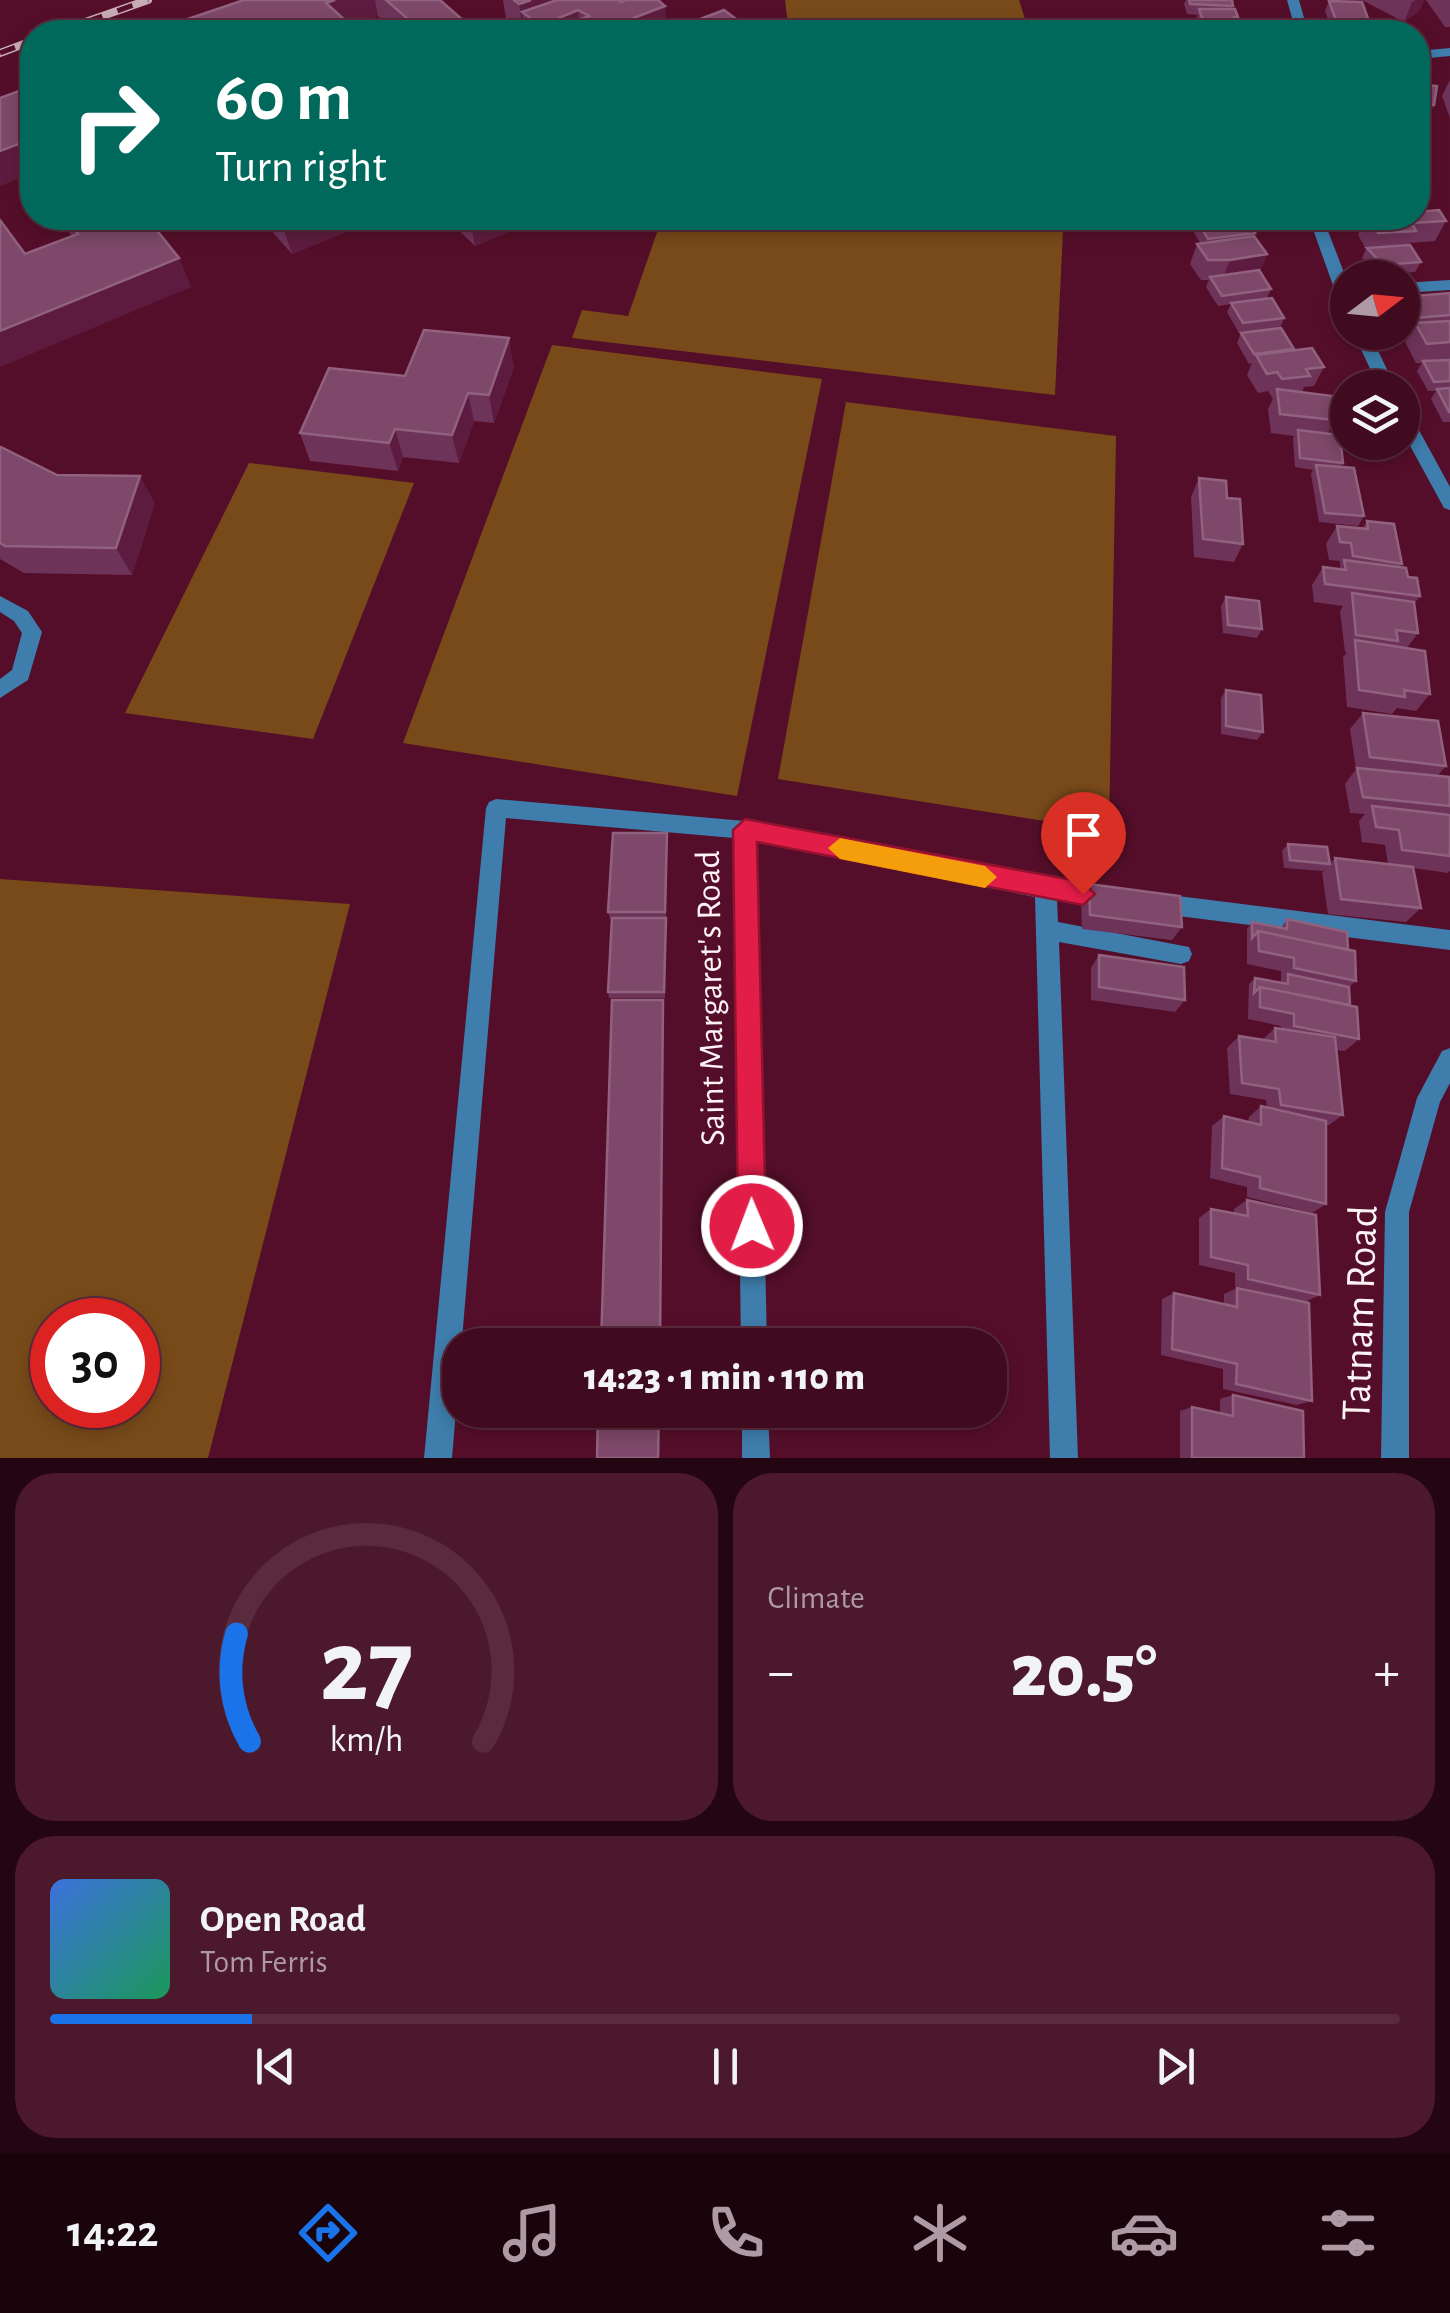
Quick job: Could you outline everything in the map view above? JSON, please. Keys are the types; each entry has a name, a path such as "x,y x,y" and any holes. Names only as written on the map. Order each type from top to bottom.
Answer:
{"street":[{"path":"1320,230 1332,260"},
{"path":"1420,287 1450,285"},
{"path":"1420,447 1450,503"},
{"path":"0,603 21,616 32,632 21,674 0,690"},
{"path":"438,1458 496,808 745,830 1046,889 1450,940"},
{"name":"Saint Margaret's Road","path":"745,830 754,1328"},
{"path":"1046,889 1064,1458"},
{"path":"1048,930 1181,954"},
{"name":"Tatnam Road","path":"1395,1458 1397,1212 1429,1098 1450,1060"},
{"path":"755,1428 756,1458"}],"shaded area":[{"path":"785,0 1019,0 1025,20 788,20"},
{"path":"658,230 1063,231 1055,395 572,338 582,310 628,316"},
{"path":"552,345 822,379 737,796 403,743"},
{"path":"846,402 1116,436 1109,831 778,779"},
{"path":"249,463 414,483 313,739 125,713"},
{"path":"0,879 350,904 208,1458 0,1458"}],"building":[{"path":"244,0 335,0 326,3 345,20 185,20"},
{"path":"386,0 440,0 463,20 409,20"},
{"path":"557,0 658,0 665,6 628,20 579,20 589,16 578,10 554,20 533,20 522,12"},
{"path":"1189,0 1232,0 1233,6 1190,4"},
{"path":"1329,1 1362,2 1369,20 1336,20"},
{"path":"1199,9 1235,9 1238,17 1235,20 1203,20"},
{"path":"724,10 738,20 698,20"},
{"path":"1430,85 1437,86 1434,105 1430,104"},
{"path":"20,90 20,144 0,151 0,98"},
{"path":"1439,210 1446,221 1430,222 1430,211"},
{"path":"0,220 25,254 78,234 75,230 157,230 179,258 0,331"},
{"path":"1202,230 1255,233 1208,239"},
{"path":"1376,230 1416,231 1378,233"},
{"path":"1254,236 1267,254 1208,260 1197,244"},
{"path":"1410,245 1420,260 1378,260 1367,248"},
{"path":"1259,270 1271,289 1222,296 1210,277"},
{"path":"1450,293 1450,315 1420,318 1420,296"},
{"path":"1272,298 1284,318 1243,323 1231,303"},
{"path":"1450,321 1450,342 1427,344 1420,323"},
{"path":"1281,328 1294,349 1254,354 1241,333"},
{"path":"424,330 509,338 489,395 468,393 452,435 395,429 389,443 300,433 329,368 405,376"},
{"path":"1312,348 1324,367 1306,369 1310,376 1282,379 1277,372 1267,374 1256,355"},
{"path":"1450,360 1450,381 1434,382 1423,361"},
{"path":"1450,388 1450,412 1449,412 1437,389"},
{"path":"1277,389 1330,396 1330,419 1280,414"},
{"path":"1298,430 1330,434 1330,460 1343,463 1300,458"},
{"path":"1,447 57,475 140,476 116,548 0,543"},
{"path":"1316,465 1354,468 1364,516 1325,513"},
{"path":"1199,478 1226,481 1227,498 1240,499 1243,544 1203,539"},
{"path":"1367,521 1394,524 1402,564 1353,556 1351,543 1340,542 1337,526 1368,529"},
{"path":"1344,560 1406,568 1408,577 1417,578 1420,596 1325,584 1323,567 1346,570"},
{"path":"1352,593 1414,602 1418,633 1396,630 1398,641 1356,635"},
{"path":"1226,597 1259,601 1262,629 1228,625"},
{"path":"1355,640 1425,651 1430,694 1404,690 1405,697 1359,690"},
{"path":"1226,690 1261,695 1263,732 1226,726"},
{"path":"1363,713 1438,721 1446,766 1370,757"},
{"path":"1357,768 1449,777 1450,806 1363,797"},
{"path":"1372,806 1450,815 1450,856 1402,850 1399,830 1376,827"},
{"path":"613,833 667,833 665,912 608,912"},
{"path":"1288,844 1327,847 1330,864 1290,860"},
{"path":"1335,858 1413,867 1421,908 1341,899"},
{"path":"1089,884 1180,896 1182,927 1090,915"},
{"path":"612,918 666,918 664,992 608,992"},
{"path":"1287,919 1347,932 1348,950 1258,931 1252,938 1252,922 1287,929"},
{"path":"1258,931 1355,951 1356,981 1294,968 1294,958 1259,951"},
{"path":"1099,955 1184,967 1185,1000 1099,987"},
{"path":"1288,974 1349,987 1350,1005 1260,987 1254,993 1255,978 1288,984"},
{"path":"1260,987 1357,1007 1359,1039 1294,1026 1294,1014 1260,1007"},
{"path":"612,1000 663,1000 660,1328 602,1328"},
{"path":"1275,1028 1335,1037 1343,1115 1281,1105 1279,1089 1242,1083 1239,1036 1276,1042"},
{"path":"1261,1106 1326,1121 1326,1204 1260,1188 1260,1177 1222,1168 1224,1116 1261,1125"},
{"path":"1247,1200 1316,1215 1320,1295 1248,1279 1248,1265 1211,1257 1211,1209 1248,1216"},
{"path":"1237,1288 1309,1303 1312,1401 1236,1384 1237,1364 1172,1349 1174,1293 1237,1307"},
{"path":"1233,1395 1303,1411 1304,1458 1192,1458 1192,1407 1233,1416"},
{"path":"598,1428 659,1428 658,1458 597,1458"}],"railway":[{"path":"91,20 148,0"},
{"path":"0,53 20,46"}],"slow traffic":[{"path":"840,848 985,877"}],"route":[{"path":"752,1226 745,830 1083,894"}]}
